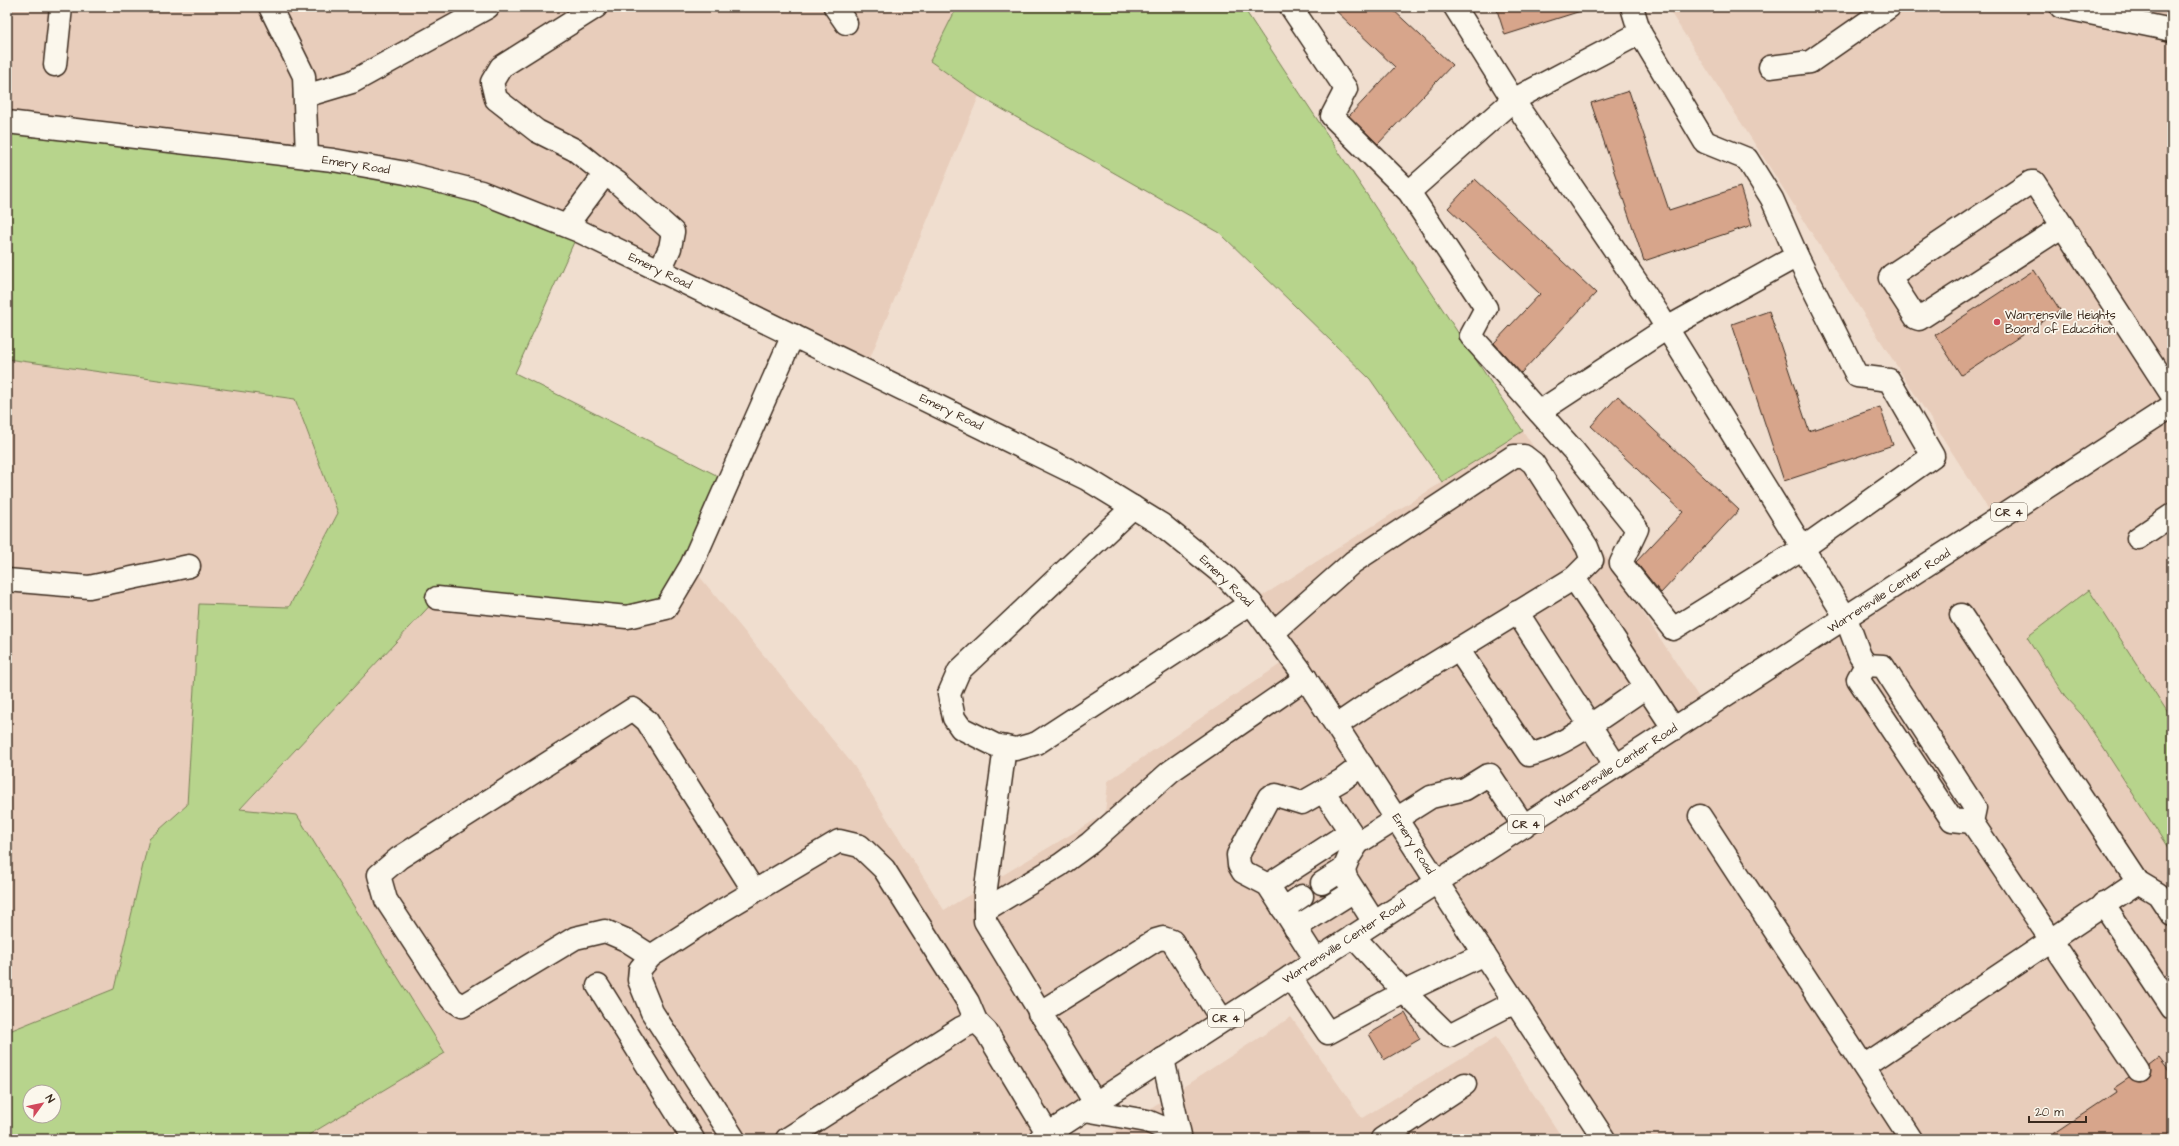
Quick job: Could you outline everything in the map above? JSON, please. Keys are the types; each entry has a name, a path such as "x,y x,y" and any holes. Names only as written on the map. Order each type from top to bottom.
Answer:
{"street":[{"path":"55,65 61,7"},
{"path":"270,7 304,76 308,158"},
{"path":"305,96 352,82 488,7"},
{"path":"596,7 501,67 492,82 496,99 537,131 575,150 618,183 673,232 670,248 660,270"},
{"path":"1291,7 1346,89 1332,116 1409,192 1486,308 1470,336 1573,450 1637,529 1621,563 1673,629 1803,548 1933,456 1890,380 1857,376 1797,256 1772,199 1747,159 1705,142 1640,33 1632,7"},
{"path":"1455,7 1513,100 1666,328 1846,618 1860,656 1866,665 1858,679 1952,820 1972,822 2139,1071"},
{"path":"1770,67 1810,62 1889,7"},
{"path":"2061,7 2172,30"},
{"path":"1409,192 1513,100 1640,33"},
{"name":"Emery Road","path":"7,122 372,166 445,182 481,192 567,226 660,270 1083,477 1133,507 1190,547 1224,576 1251,603 1274,632 1306,678 1436,882 1604,1139"},
{"path":"567,226 605,174"},
{"path":"2063,226 1919,319 1916,318 1890,278 1892,275 2031,182 2034,182 2063,226 2172,395"},
{"path":"1539,412 1666,328 1797,256"},
{"path":"437,598 627,617 666,608 690,566 793,335"},
{"name":"Warrensville Center Road","path":"1044,1136 2172,406"},
{"path":"1274,632 1353,562 1514,456 1524,456 1533,463 1587,547 1592,560 1574,578 1517,612 1337,726"},
{"path":"1133,507 959,671 949,694 954,718 961,728 995,745 1005,747 1016,749 1037,743 1251,603"},
{"path":"2138,538 2172,515"},
{"path":"7,580 89,587 189,566"},
{"path":"1574,578 1674,729"},
{"path":"1517,612 1616,766"},
{"path":"1961,616 2138,882 2158,894 2172,915"},
{"path":"1458,649 1529,755 1546,750 1590,725 1646,687"},
{"path":"985,910 1060,865 1090,843 1171,771 1306,678"},
{"path":"651,956 626,940 605,931 575,938 462,1006 451,999 386,900 379,875 399,858 633,709 647,722 754,891"},
{"path":"1005,747 985,895 985,921 1039,1013 1090,1107 1147,1121 1181,1137"},
{"path":"1316,960 1268,885 1243,872 1239,865 1238,855 1268,797 1276,795 1302,803 1362,765"},
{"path":"1268,885 1354,838 1397,819 1431,797 1465,789 1490,775 1524,826"},
{"path":"1322,883 1344,869 1354,838 1323,791"},
{"path":"1700,816 1911,1139"},
{"path":"734,1139 652,1012 640,980 640,969 651,956 754,891 839,841 860,846 884,869 968,1002 976,1021 986,1031 1044,1136"},
{"path":"1344,869 1346,878 1374,922"},
{"path":"1864,1066 2050,939 2138,882"},
{"path":"1295,928 1354,891"},
{"path":"1283,909 1302,896"},
{"path":"2103,904 2172,1008"},
{"path":"1353,936 1404,992 1449,1036 1515,1002"},
{"path":"1039,1013 1156,940 1164,938 1172,941 1222,1020"},
{"path":"1290,977 1328,1033 1404,992 1484,954"},
{"path":"598,986 693,1139"},
{"path":"787,1139 961,1028 976,1021"},
{"path":"1163,1059 1181,1137"},
{"path":"1382,1139 1465,1084"}],"shaded area":[{"path":"7,7 957,7 930,61 979,96 865,370 579,231 7,122"},
{"path":"1667,7 2172,7 2172,1139 1604,1139 1436,882 1040,1139 302,1139 445,1052 240,810 437,598 691,566 854,766 944,910 1105,814 1108,781 1291,657 1251,603 1523,431 1706,708 1996,521"},
{"path":"7,359 295,399 338,514 289,607 199,604 187,805 149,839 114,989 7,1032"},
{"path":"1291,1017 1362,1118 1496,1037 1563,1139 1103,1139"}],"green space":[{"path":"957,7 1243,7 1523,431 1442,482 1370,379 1220,233 979,96 930,61"},
{"path":"7,122 333,160 579,231 515,373 728,481 666,608 437,598 240,809 297,815 445,1053 302,1139 7,1139 7,1032 114,989 149,839 187,805 199,604 289,607 338,513 295,399 7,359"},
{"path":"2089,590 2172,719 2172,854 2082,715 2065,697 2027,637"}],"building":[{"path":"1332,7 1390,7 1452,65 1378,144 1349,116 1395,67"},
{"path":"1496,7 1583,7 1584,10 1505,35"},
{"path":"1629,91 1669,210 1740,187 1752,225 1644,261 1591,103"},
{"path":"1475,179 1596,293 1521,373 1494,343 1540,294 1448,208"},
{"name":"Warrensville Heights Board of Education","path":"2034,270 2060,310 1961,375 1935,335"},
{"path":"1769,311 1809,431 1880,407 1893,445 1784,481 1732,324"},
{"path":"1618,396 1739,510 1661,593 1636,562 1683,512 1591,426"},
{"path":"1405,1013 1420,1039 1384,1060 1369,1034"},
{"path":"2159,1058 2172,1075 2172,1139 2046,1139 2116,1092 2114,1088 2129,1078 2139,1083 2146,1081 2150,1076 2150,1065"}],"place":[{"name":"Warrensville Heights Board of Education","path":"1997,322"}]}
